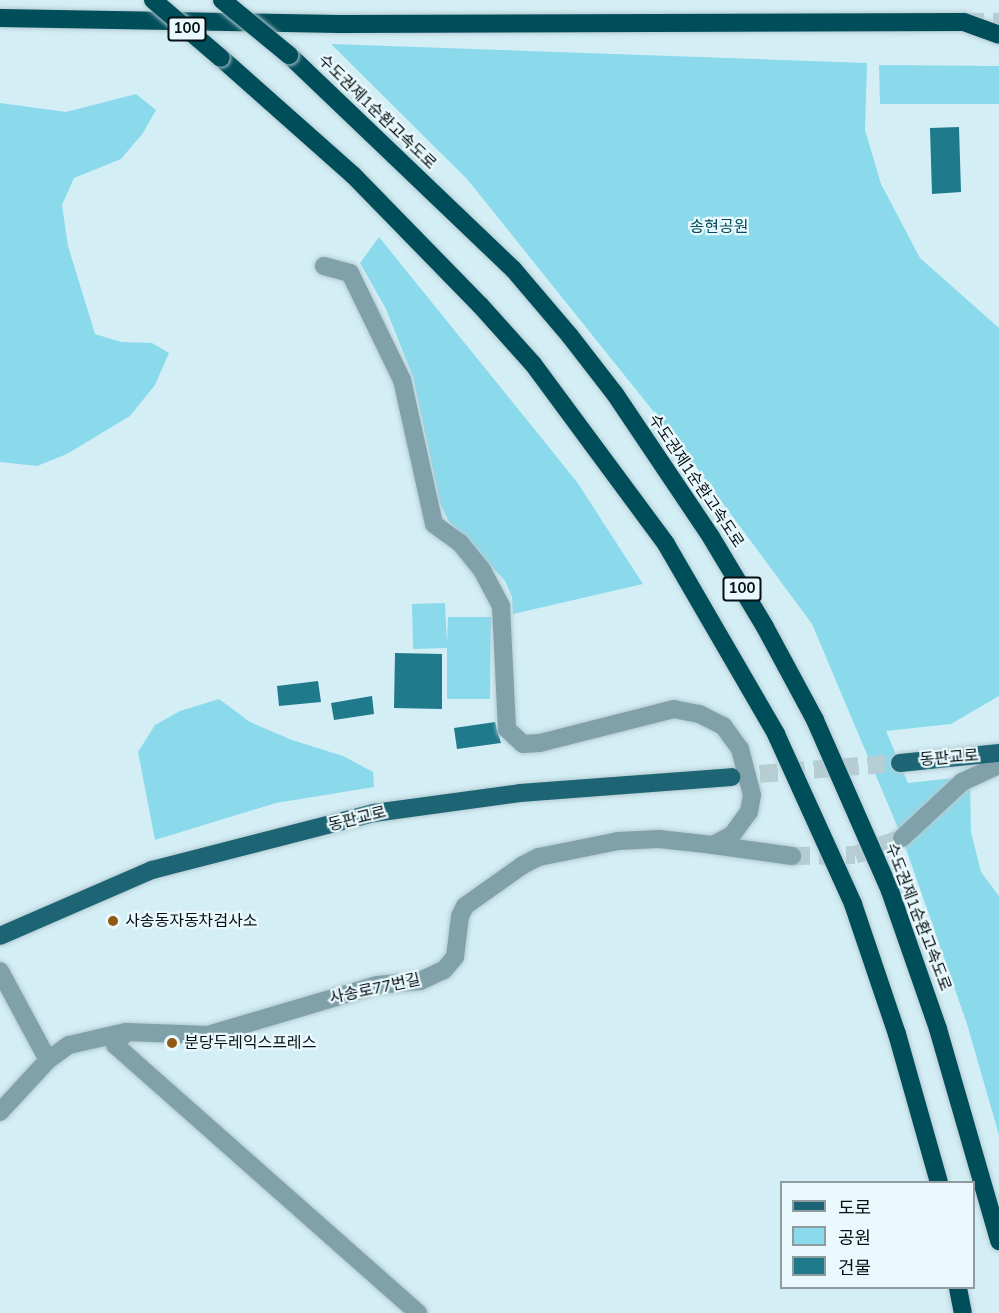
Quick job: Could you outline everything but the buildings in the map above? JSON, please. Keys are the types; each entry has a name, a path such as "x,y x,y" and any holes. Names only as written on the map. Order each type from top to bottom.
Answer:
{"highway":[{"name":"100","path":"153,0 353,175 480,304 534,364 666,544 776,734 839,873 897,1034 939,1181"},
{"name":"수도권제1순환고속도로","path":"222,0 289,55 513,269 570,336 615,394 759,616 814,720 890,891 938,1029 999,1241"},
{"path":"0,18 340,24 964,22 999,35"},
{"path":"958,1289 963,1313"}],"main road":[{"name":"동판교로","path":"900,763 999,753"},
{"name":"동판교로","path":"0,936 152,870 374,813 520,793 731,777"}],"street":[{"path":"324,266 350,273 402,380 434,524 460,543 475,561 501,606 507,729 523,744 540,744 674,709 699,714 723,726 740,749 751,789 747,817 728,838 713,845"},
{"path":"902,838 962,782 999,765"},
{"name":"사송로77번길","path":"0,1112 48,1060 69,1045 126,1032 208,1035 377,985 412,984 428,978 444,970 457,954 458,922 465,906 539,857 636,840 713,845 792,856"},
{"path":"0,971 48,1060"},
{"path":"126,1032 115,1045 418,1313"}],"green space":[{"name":"송현공원","path":"331,44 867,63 865,130 881,184 920,258 999,328 999,696 951,724 886,731 908,783 954,778 906,827 898,828 812,624 674,437 467,179"},
{"path":"879,65 999,66 999,104 880,104"},
{"path":"136,94 156,110 143,133 121,159 74,178 62,205 68,246 95,334 121,342 152,343 169,353 155,385 130,416 67,454 37,466 0,462 0,103 66,112"},
{"path":"379,237 577,482 643,584 513,614 512,597 505,581 448,520 440,503 413,377 386,309 360,263"},
{"path":"445,603 447,643 448,617 491,617 490,699 447,699 447,648 413,649 412,604"},
{"path":"219,699 250,722 292,740 343,756 373,772 374,787 276,803 155,840 138,752 155,725 180,711"},
{"path":"970,783 971,832 981,872 999,896 999,1135 967,1024 904,843"}],"tunnel":[{"path":"966,22 999,22"},
{"path":"733,776 900,763"},
{"path":"792,856 855,855 902,838"}],"place":[{"name":"사송동자동차검사소","path":"113,921"},
{"name":"분당두레익스프레스","path":"172,1043"}]}
